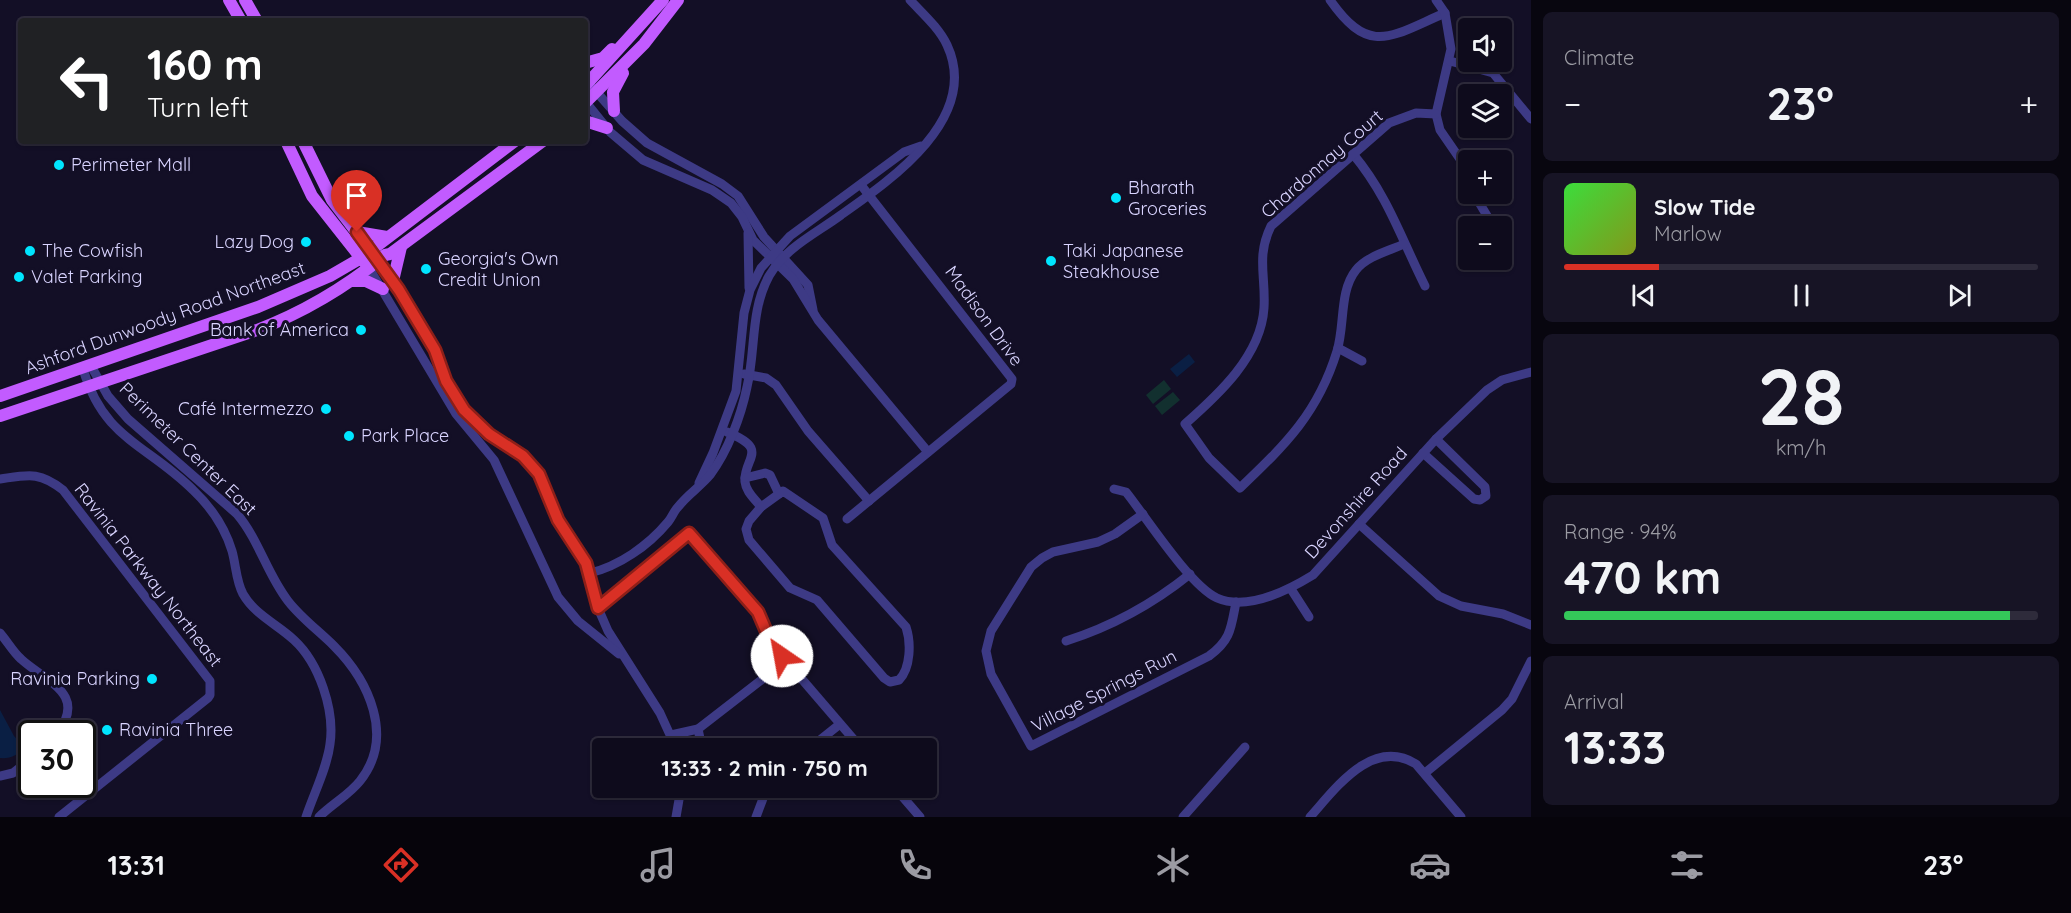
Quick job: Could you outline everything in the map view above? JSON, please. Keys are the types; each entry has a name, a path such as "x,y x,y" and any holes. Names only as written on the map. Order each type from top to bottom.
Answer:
{"main road":[{"path":"229,0 239,18"},
{"path":"245,0 255,18"},
{"path":"589,85 634,35 671,2"},
{"path":"589,85 644,44 671,2"},
{"path":"614,111 613,92 617,80 664,26 671,2"},
{"path":"588,62 603,58 624,36 634,35"},
{"path":"588,122 607,128"},
{"path":"287,144 304,183 344,237 370,259"},
{"path":"304,144 320,179 357,232 370,259"},
{"name":"Ashford Dunwoody Road Northeast","path":"0,416 268,326 318,301 352,281 387,237 511,144"},
{"name":"Ashford Dunwoody Road Northeast","path":"0,396 87,368 258,307 403,244 539,144"},
{"path":"357,232 387,237"},
{"path":"339,271 346,250 344,237"},
{"path":"352,281 388,285 403,244"}],"street":[{"path":"590,573 611,568 623,561 664,525 696,488 727,432 749,376 758,304 768,278 781,260 800,242 912,161 946,115 954,81 953,65 940,33 910,0"},
{"path":"1330,0 1356,30 1370,37 1387,38 1444,13"},
{"path":"1436,0 1444,13 1450,35 1450,61 1436,114 1440,130 1458,156"},
{"path":"1450,61 1493,73 1531,119"},
{"path":"589,85 658,150 722,184 738,196 772,252"},
{"path":"588,106 607,128 643,160 724,197 737,210 753,240 772,252 808,285 813,299 813,312"},
{"name":"Chardonnay Court","path":"1404,244 1373,257 1356,269 1349,283 1338,348 1312,409 1286,445 1240,488 1209,458 1185,424 1241,367 1258,336 1264,310 1261,260 1263,244 1271,226 1389,123 1416,113 1436,114"},
{"path":"727,432 739,374 743,318 749,293 758,273 772,252 904,152 921,146"},
{"path":"1353,154 1374,180 1390,207 1404,244 1425,286"},
{"name":"Madison Drive","path":"847,519 1011,384 1012,379 861,185"},
{"path":"747,228 749,293"},
{"path":"370,259 430,342 460,405 494,436 523,456 536,469 547,488 558,520 579,550 590,573 598,608 608,631 646,687 672,738"},
{"path":"781,260 813,312 928,452"},
{"path":"388,285 404,327 449,402 494,460 563,604 584,627 626,660"},
{"path":"404,327 414,338 430,342"},
{"path":"1338,348 1362,361"},
{"name":"Perimeter Center East","path":"87,368 94,385 98,407 112,424 137,447 195,491 224,532 243,594 253,608 295,640 315,669 322,686 330,723 330,744 306,817"},
{"name":"Devonshire Road","path":"1236,602 1291,589 1313,575 1436,439 1486,390 1508,378 1531,372"},
{"path":"739,374 772,381 808,430 869,501"},
{"name":"Perimeter Center East","path":"94,385 128,419 244,521 283,594 344,657 370,698 377,739 370,765 357,785 319,817"},
{"path":"449,402 484,434 494,436"},
{"path":"727,432 742,438 751,450 753,459 745,478 748,490 761,507"},
{"path":"1424,453 1474,499 1480,500 1486,496 1485,487 1436,439"},
{"path":"173,473 182,477 191,475 195,491"},
{"path":"745,478 765,473 770,475 779,494"},
{"name":"Ravinia Parkway Northeast","path":"0,479 28,475 41,476 63,490 210,681 208,699 59,817"},
{"path":"1114,489 1126,492 1190,574 1216,597 1236,602"},
{"path":"783,491 823,518 832,545 906,627 909,634 907,665 899,680 890,682 884,678 817,600 790,588 749,540 748,525 761,507 783,491"},
{"name":"Village Springs Run","path":"1143,514 1116,534 1098,542 1053,552 1042,558 1031,567 992,631 986,651 991,674 1031,746 1209,656 1224,645 1231,628 1236,602"},
{"path":"1359,524 1439,596 1461,606 1503,614 1531,625"},
{"path":"598,608 689,533 758,612 767,633 783,651 782,664 698,729 671,735"},
{"path":"1066,641 1086,634 1146,605 1190,574"},
{"path":"1291,589 1309,617"},
{"path":"0,633 19,658 51,680 67,700 70,708 66,720"},
{"path":"782,656 852,738"},
{"path":"1425,773 1502,710 1512,699 1531,661"},
{"path":"822,738 840,724"},
{"path":"698,729 700,738"},
{"path":"1183,817 1245,747"},
{"path":"1310,817 1356,769 1376,757 1409,760 1425,773 1461,817"},
{"path":"0,776 18,769"},
{"path":"676,817 679,798"},
{"path":"756,817 763,798"},
{"path":"904,798 921,817"}],"green space":[{"path":"1164,380 1171,389 1153,404 1146,395"},
{"path":"1173,392 1180,400 1162,415 1155,406"}],"water":[{"path":"1189,354 1195,362 1177,377 1170,369"},
{"path":"0,710 18,740 18,753 7,758 0,758"}],"place":[{"name":"Perimeter Mall","path":"59,165"},
{"name":"Bharath Groceries","path":"1116,198"},
{"name":"Lazy Dog","path":"306,242"},
{"name":"The Cowfish","path":"30,251"},
{"name":"Taki Japanese Steakhouse","path":"1051,261"},
{"name":"Georgia's Own Credit Union","path":"426,269"},
{"name":"Valet Parking","path":"19,277"},
{"name":"Bank of America","path":"361,330"},
{"name":"Café Intermezzo","path":"326,409"},
{"name":"Park Place","path":"349,436"},
{"name":"Ravinia Parking","path":"152,679"},
{"name":"Ravinia Three","path":"107,730"}],"route":[{"path":"357,232 399,290 435,350 446,381 464,410 489,434 523,456 539,474 547,488 558,520 586,563 598,608 689,533 758,612 767,633 783,651 782,656"}]}
